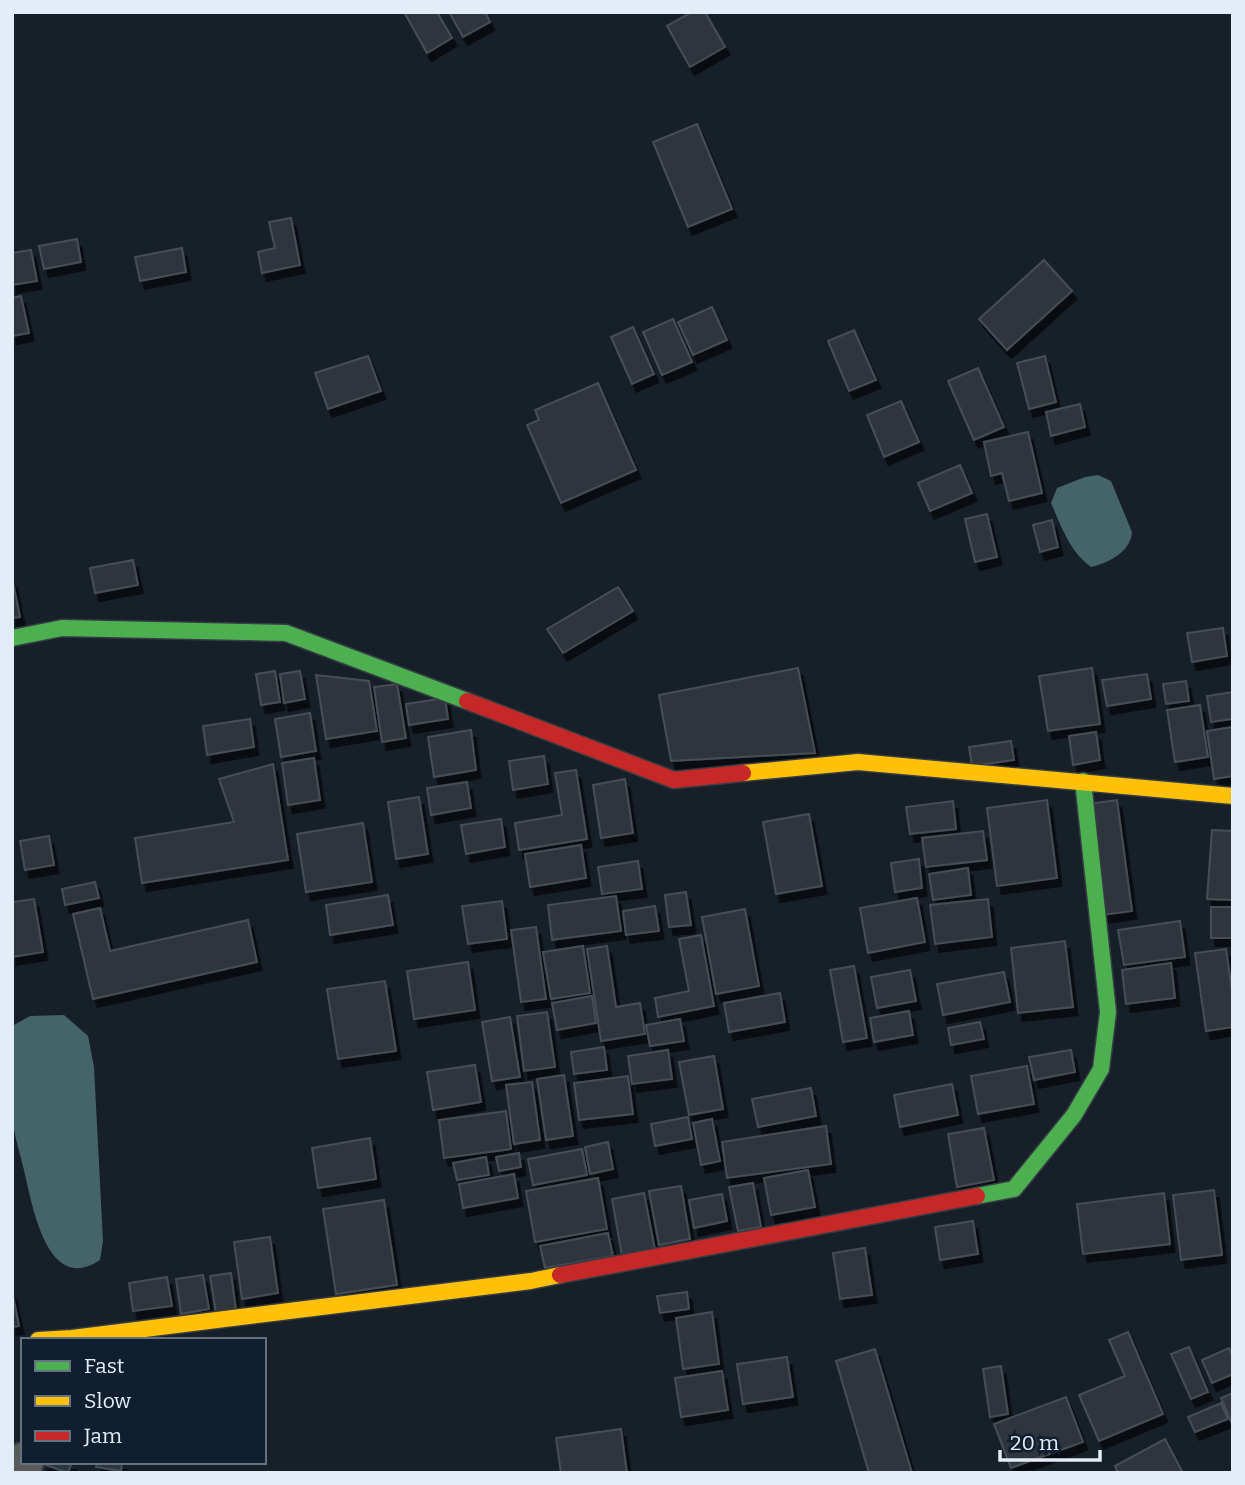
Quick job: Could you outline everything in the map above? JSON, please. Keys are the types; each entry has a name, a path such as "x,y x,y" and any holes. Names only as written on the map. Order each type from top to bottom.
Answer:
{"street":[{"path":"12,638 62,628 286,633 674,780 858,762 1233,796"},
{"path":"80,1338 531,1281 1014,1189 1074,1115 1101,1069 1108,1012 1083,781"}],"shaded area":[{"path":"1098,475 1111,481 1132,532 1123,551 1104,563 1091,567 1072,546 1051,503 1057,488"},
{"path":"64,1015 88,1036 94,1067 103,1241 100,1260 82,1268 67,1266 46,1243 33,1207 14,1131 11,1106 12,1026 30,1016"}],"building":[{"path":"404,12 437,12 452,38 427,53"},
{"path":"449,12 485,12 490,22 463,37"},
{"path":"692,12 705,12 725,47 690,67 667,26"},
{"path":"697,124 732,209 688,227 653,142"},
{"path":"291,218 300,265 262,273 258,252 275,248 269,222"},
{"path":"77,239 81,262 44,269 39,246"},
{"path":"182,248 186,272 140,281 135,257"},
{"path":"31,250 37,281 12,285 12,253"},
{"path":"1044,260 1072,291 1007,350 979,319"},
{"path":"21,296 29,333 12,336 12,298"},
{"path":"712,307 727,340 693,355 678,322"},
{"path":"673,319 692,362 662,375 643,332"},
{"path":"633,327 654,374 632,384 611,337"},
{"path":"854,330 876,380 849,391 828,341"},
{"path":"368,356 381,391 328,409 315,373"},
{"path":"1045,356 1056,402 1029,409 1017,363"},
{"path":"978,368 1004,427 974,440 948,381"},
{"path":"598,383 636,470 561,503 527,425 539,420 535,410"},
{"path":"901,401 919,442 884,457 867,415"},
{"path":"1080,404 1085,427 1051,436 1046,412"},
{"path":"1028,432 1042,493 1009,501 1002,473 991,476 984,442"},
{"path":"960,465 972,493 930,511 918,483"},
{"path":"987,514 997,557 975,562 965,519"},
{"path":"1052,520 1058,547 1040,552 1033,525"},
{"path":"133,560 138,585 95,593 90,568"},
{"path":"12,578 20,617 12,618"},
{"path":"618,587 633,611 563,653 547,629"},
{"path":"1223,628 1227,656 1192,662 1187,633"},
{"path":"798,668 815,753 671,761 659,695"},
{"path":"1092,668 1100,724 1048,731 1039,676"},
{"path":"275,671 280,702 261,705 256,674"},
{"path":"300,671 305,699 284,703 280,674"},
{"path":"1147,674 1151,699 1107,706 1102,680"},
{"path":"316,675 369,681 377,731 326,739"},
{"path":"1186,681 1189,701 1166,704 1163,684"},
{"path":"397,684 406,738 382,742 374,687"},
{"path":"1233,692 1233,719 1211,722 1207,696"},
{"path":"445,698 448,719 409,725 406,704"},
{"path":"1200,705 1208,757 1175,762 1167,710"},
{"path":"310,713 316,751 281,757 275,719"},
{"path":"250,719 254,747 207,755 203,726"},
{"path":"1233,727 1233,776 1214,779 1207,731"},
{"path":"471,730 476,770 434,777 428,737"},
{"path":"1096,732 1100,760 1073,765 1069,736"},
{"path":"1011,741 1014,760 972,766 969,747"},
{"path":"544,756 548,784 513,790 509,761"},
{"path":"314,758 320,800 288,805 282,763"},
{"path":"273,764 288,860 142,883 135,838 234,822 219,779"},
{"path":"576,770 587,839 519,850 515,823 562,815 555,773"},
{"path":"625,779 633,833 601,838 593,785"},
{"path":"467,782 471,808 431,815 427,788"},
{"path":"419,797 428,854 396,859 388,802"},
{"path":"1047,800 1057,878 997,886 987,808"},
{"path":"1117,800 1132,911 1095,916 1080,805"},
{"path":"953,801 956,829 910,834 906,807"},
{"path":"809,814 822,886 776,894 763,822"},
{"path":"501,819 505,847 466,854 461,825"},
{"path":"363,823 372,882 306,892 297,834"},
{"path":"1212,830 1233,831 1233,900 1207,899"},
{"path":"983,831 987,860 926,867 922,838"},
{"path":"49,836 54,865 25,870 20,841"},
{"path":"581,845 586,878 530,887 525,854"},
{"path":"919,859 922,888 895,892 891,863"},
{"path":"638,861 642,889 602,894 598,867"},
{"path":"968,868 971,895 933,900 929,874"},
{"path":"95,882 99,898 65,905 62,889"},
{"path":"686,892 691,925 669,927 665,895"},
{"path":"388,895 393,925 330,935 326,905"},
{"path":"616,896 621,931 552,940 548,905"},
{"path":"917,898 925,942 868,953 860,908"},
{"path":"34,899 43,952 12,957 12,902"},
{"path":"988,899 992,937 935,944 930,905"},
{"path":"502,901 507,939 468,944 462,906"},
{"path":"655,906 659,931 626,935 623,911"},
{"path":"1211,907 1233,907 1233,938 1211,938"},
{"path":"100,908 110,951 248,920 257,962 93,999 73,914"},
{"path":"745,909 759,986 716,994 702,917"},
{"path":"1180,921 1185,957 1124,965 1118,930"},
{"path":"536,927 546,999 521,1002 511,930"},
{"path":"701,935 714,1006 658,1017 655,998 689,991 679,939"},
{"path":"1065,941 1073,1007 1018,1013 1011,948"},
{"path":"583,946 590,993 551,999 543,952"},
{"path":"607,946 616,1007 640,1003 645,1034 601,1041 587,949"},
{"path":"1226,949 1233,998 1233,1027 1206,1031 1195,953"},
{"path":"468,962 475,1010 414,1019 407,971"},
{"path":"1171,963 1175,998 1126,1004 1122,970"},
{"path":"854,966 867,1038 843,1042 830,970"},
{"path":"910,970 916,1001 877,1008 871,977"},
{"path":"1004,972 1010,1002 943,1015 937,984"},
{"path":"385,981 396,1051 338,1059 327,989"},
{"path":"780,993 785,1022 729,1032 724,1003"},
{"path":"592,996 596,1023 557,1030 552,1003"},
{"path":"909,1011 913,1035 874,1042 870,1018"},
{"path":"547,1012 555,1067 524,1071 517,1016"},
{"path":"510,1017 520,1077 492,1081 482,1022"},
{"path":"680,1019 684,1041 650,1046 646,1025"},
{"path":"980,1022 984,1039 951,1045 948,1028"},
{"path":"604,1047 607,1070 574,1074 571,1052"},
{"path":"668,1050 672,1079 632,1084 628,1056"},
{"path":"1071,1050 1075,1072 1034,1080 1029,1057"},
{"path":"714,1056 723,1109 689,1115 679,1062"},
{"path":"475,1065 481,1102 433,1110 427,1072"},
{"path":"1027,1066 1034,1104 978,1114 971,1076"},
{"path":"564,1075 573,1136 546,1140 537,1079"},
{"path":"628,1076 633,1114 579,1120 574,1083"},
{"path":"532,1082 540,1140 514,1144 506,1085"},
{"path":"952,1084 958,1115 900,1127 894,1095"},
{"path":"811,1088 816,1116 758,1127 752,1099"},
{"path":"506,1111 511,1149 444,1158 439,1120"},
{"path":"688,1117 692,1139 655,1146 651,1124"},
{"path":"712,1119 720,1161 701,1165 693,1123"},
{"path":"826,1126 831,1164 727,1178 722,1142"},
{"path":"984,1128 994,1180 957,1187 948,1134"},
{"path":"370,1138 376,1179 318,1188 312,1148"},
{"path":"608,1142 613,1169 590,1174 585,1147"},
{"path":"582,1149 587,1175 533,1185 528,1159"},
{"path":"519,1153 521,1167 499,1171 496,1157"},
{"path":"486,1157 489,1175 457,1180 453,1163"},
{"path":"808,1170 815,1207 771,1215 764,1178"},
{"path":"514,1174 518,1198 463,1208 459,1184"},
{"path":"598,1178 607,1229 535,1242 526,1191"},
{"path":"753,1183 761,1227 738,1231 729,1187"},
{"path":"681,1186 690,1239 659,1245 649,1191"},
{"path":"1214,1190 1222,1255 1181,1260 1173,1195"},
{"path":"644,1193 655,1250 622,1256 612,1199"},
{"path":"1164,1193 1170,1244 1083,1254 1077,1204"},
{"path":"722,1194 727,1221 694,1228 689,1200"},
{"path":"384,1200 397,1285 336,1294 323,1209"},
{"path":"973,1221 978,1254 940,1260 935,1227"},
{"path":"608,1233 613,1256 545,1268 540,1246"},
{"path":"270,1237 278,1293 242,1299 234,1242"},
{"path":"865,1248 872,1295 840,1299 833,1253"},
{"path":"231,1273 236,1310 216,1313 210,1276"},
{"path":"203,1275 209,1309 181,1314 176,1279"},
{"path":"167,1277 172,1306 133,1311 129,1283"},
{"path":"12,1291 19,1326 12,1327"},
{"path":"687,1292 689,1309 660,1313 657,1296"},
{"path":"712,1312 719,1364 683,1369 676,1318"},
{"path":"1128,1332 1163,1414 1099,1441 1079,1395 1125,1376 1109,1340"},
{"path":"1189,1347 1208,1392 1191,1399 1171,1354"},
{"path":"1229,1348 1233,1357 1233,1374 1212,1383 1202,1360"},
{"path":"875,1349 912,1473 869,1473 836,1361"},
{"path":"787,1357 793,1397 743,1404 737,1364"},
{"path":"1001,1366 1008,1414 990,1417 983,1369"},
{"path":"722,1371 728,1410 681,1417 675,1378"},
{"path":"1233,1393 1233,1426 1221,1398"},
{"path":"1066,1397 1083,1442 1011,1468 994,1424"},
{"path":"1221,1403 1228,1419 1195,1432 1188,1417"},
{"path":"621,1429 627,1473 561,1473 556,1438"},
{"path":"1165,1439 1183,1473 1118,1473 1115,1466"},
{"path":"43,1464 71,1464 68,1473"},
{"path":"97,1464 122,1464 121,1471 96,1467"}],"traffic: fast":[{"path":"12,638 62,628 286,633 467,701"},
{"path":"977,1196 1014,1189 1074,1115 1101,1069 1108,1012 1083,781"}],"traffic: slow":[{"path":"743,773 858,762 1233,796"},
{"path":"72,1338 531,1281 560,1275"}],"traffic: jam":[{"path":"467,701 674,780 743,773"},
{"path":"560,1275 977,1196"}]}
